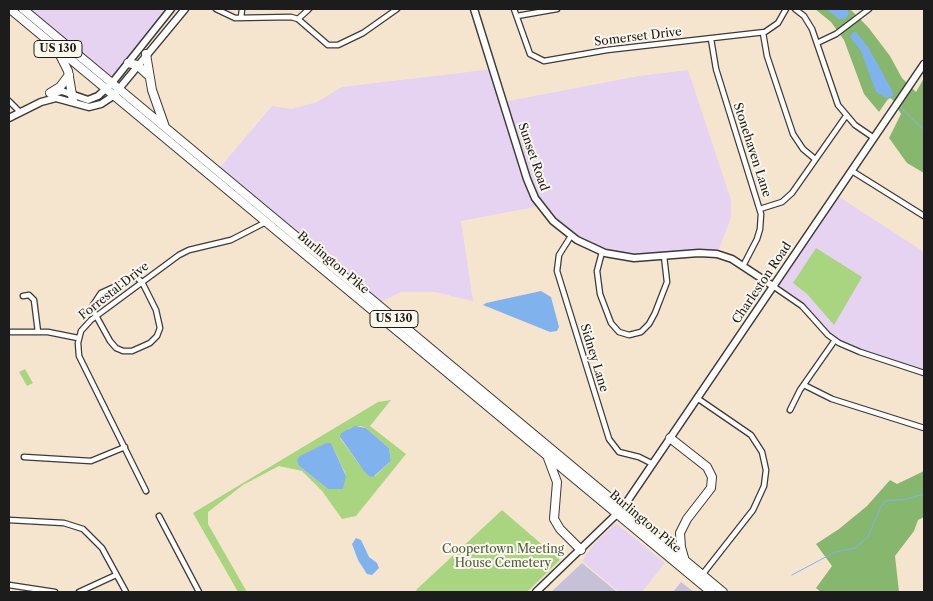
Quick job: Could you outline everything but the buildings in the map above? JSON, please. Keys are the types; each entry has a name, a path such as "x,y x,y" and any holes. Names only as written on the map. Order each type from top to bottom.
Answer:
{"highway":[{"name":"Burlington Pike","path":"10,9 51,44 109,86"},
{"name":"Burlington Pike","path":"23,9 266,222 546,454 723,592"},
{"path":"51,44 65,64 72,98"},
{"path":"146,54 158,110 166,129"},
{"path":"128,63 137,65 146,72 150,79"},
{"path":"50,93 60,87 68,75"},
{"name":"Burlington Pike","path":"116,92 166,129 620,512 712,592"},
{"path":"670,438 707,467 712,477 711,488 687,519 680,533 680,547 685,561"},
{"path":"546,454 558,482 554,519 560,529 581,550"}],"street":[{"path":"33,105 56,98 88,100 98,96 109,86 170,9"},
{"path":"9,118 50,93 62,91 72,98 95,107 116,92 185,9"},
{"path":"216,9 232,17 284,16 298,19 321,40 328,44 338,45 362,33 396,9"},
{"path":"241,18 242,9"},
{"path":"298,19 309,9"},
{"name":"Sunset Road","path":"474,9 535,198 553,221 571,236 602,252 634,258 708,253 732,259 773,286"},
{"name":"Somerset Drive","path":"514,9 530,54 544,61 600,51 763,33"},
{"path":"517,16 557,9"},
{"path":"786,9 775,27 763,33 767,56 793,134 803,149 815,159"},
{"path":"795,9 808,22 817,43 835,99 846,116 874,138"},
{"path":"817,43 836,34 865,10"},
{"name":"Stonehaven Lane","path":"711,39 716,69 760,209 759,234 743,266"},
{"name":"Charleston Road","path":"536,592 620,512 651,463 670,438 924,64"},
{"path":"9,100 20,112"},
{"path":"760,209 777,205 787,198 846,116"},
{"path":"852,171 924,216"},
{"name":"Forrestal Drive","path":"146,491 83,365 78,349 78,338 84,326 96,316 184,252 231,240 266,222"},
{"name":"Sidney Lane","path":"571,236 558,255 557,271 609,439 619,452 639,457 651,463"},
{"path":"602,252 597,276 602,300 615,328 629,335 641,332 656,313 667,282 664,256"},
{"path":"134,277 142,282 159,319 160,328 154,340 132,351 120,350 110,341 96,316 93,305 98,295 134,277"},
{"path":"773,286 802,306 835,340 860,352 924,373"},
{"path":"23,296 32,297 36,304 38,332"},
{"path":"9,332 48,332 78,338"},
{"path":"790,410 804,385 835,340"},
{"path":"804,385 832,399 924,428"},
{"path":"697,398 742,427 759,446 766,470 760,496 753,510 702,575"},
{"path":"24,457 91,461 125,447"},
{"path":"159,516 199,592"},
{"path":"9,520 64,523 79,526 98,544 126,592"},
{"path":"79,592 116,575"},
{"path":"9,585 55,592"}],"shaded area":[{"path":"23,9 171,9 112,83"},
{"path":"493,69 503,102 639,76 688,70 731,200 731,218 717,254 634,258 586,245 540,206 461,221 473,301 435,292 401,292 376,304 217,171 272,106 292,109 317,102 342,87"},
{"path":"836,195 924,252 924,373 860,352 828,335 811,315 773,286"},
{"path":"616,523 665,563 642,592 619,592 582,561 594,544"},
{"path":"582,563 617,592 551,592"},
{"path":"681,582 694,592 673,592"}],"green space":[{"path":"815,9 850,9 868,27 890,56 902,78 916,92 924,78 924,173 907,163 889,138 901,114 892,98 888,99 879,112 864,94 844,40 831,22"},
{"path":"816,248 862,277 834,325 807,294 793,283"},
{"path":"25,369 33,383 27,386 19,372"},
{"path":"391,400 370,426 406,454 356,516 342,519 322,491 302,471 279,466 243,485 208,512 208,524 247,592 238,592 193,513 378,402","holes":["360,426 366,428 389,448 391,461 375,476 359,464 340,438 350,428","331,443 346,475 328,489 299,466"]},
{"path":"924,471 924,517 918,520 914,531 895,556 899,592 821,592 816,588 832,566 816,544 839,529 867,506 890,480 897,484"},
{"name":"Coopertown Meeting House Cemetery","path":"502,510 560,560 527,592 418,592 416,590"}],"water":[{"path":"826,9 847,9 849,14 845,19 839,19"},
{"path":"853,32 856,32 868,47 892,90 893,96 886,98 876,92 861,51 850,37"},
{"path":"541,291 551,297 559,327 557,331 550,332 483,305 486,303"},
{"path":"355,426 366,428 389,448 391,461 373,477 364,471 340,437 341,433"},
{"path":"326,443 331,443 346,476 343,489 328,489 299,466 297,460 300,456"},
{"path":"356,538 361,540 369,557 377,563 379,568 372,575 367,574 358,560 352,544"}],"waterway":[{"path":"889,96 893,100"},
{"path":"901,108 924,130"},
{"path":"792,575 835,552 855,548 868,537 885,501 907,499 924,494"}]}
